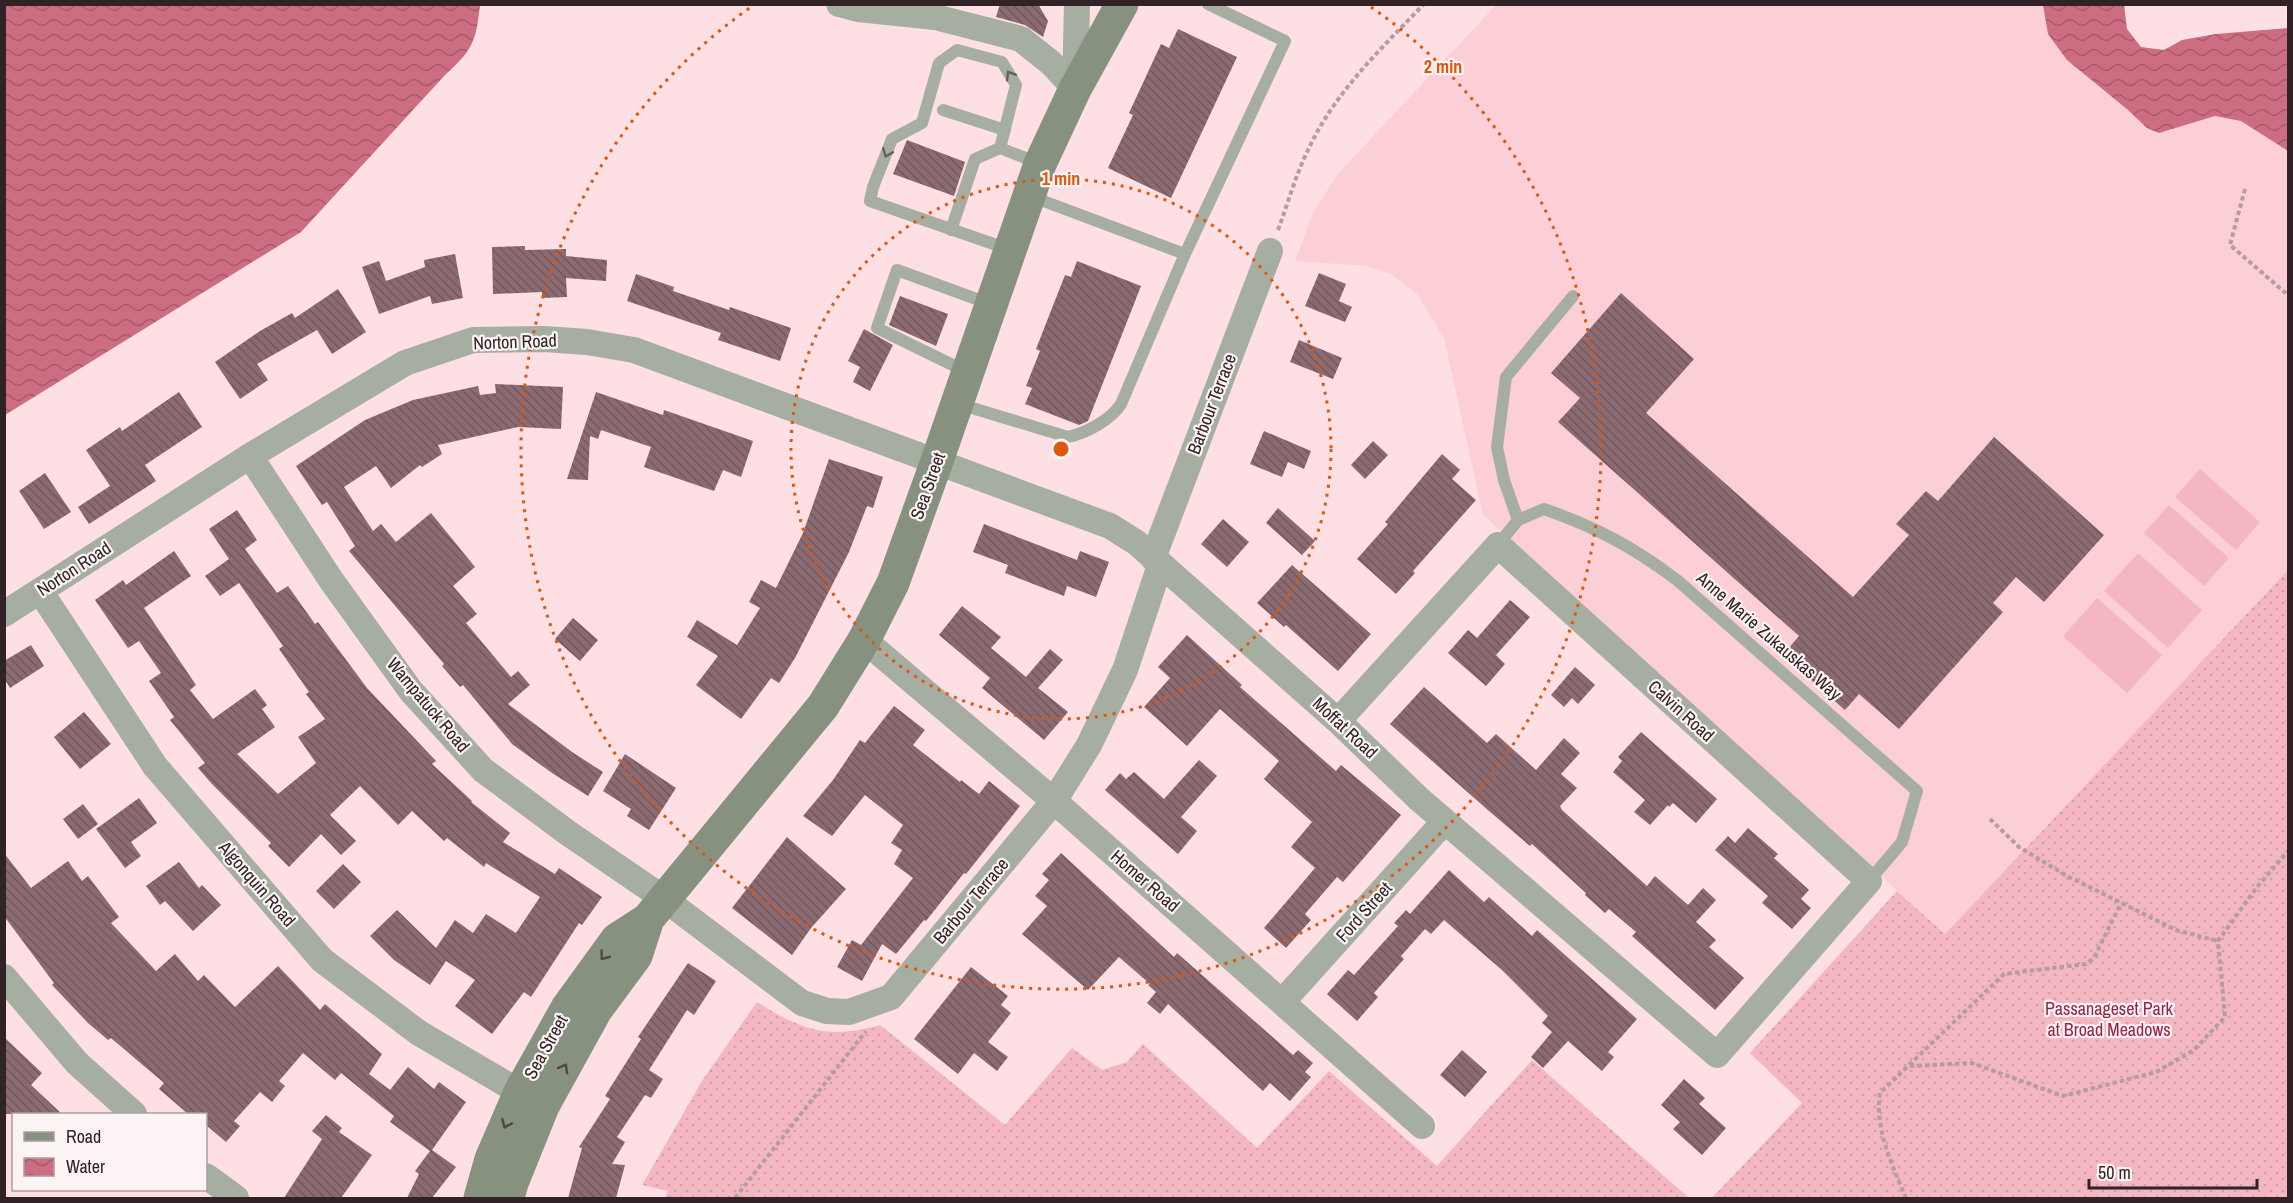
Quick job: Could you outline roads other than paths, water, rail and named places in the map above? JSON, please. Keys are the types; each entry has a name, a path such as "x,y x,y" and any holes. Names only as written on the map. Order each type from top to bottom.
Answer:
{"main road":[{"name":"Sea Street","path":"508,1198 531,1099 567,1008 617,939 656,909 823,706 864,640 892,583 1040,164 1075,89 1122,4"},
{"name":"Sea Street","path":"480,1198 491,1159 531,1099"}],"street":[{"path":"839,4 858,9 935,17 1021,39 1051,63 1075,89"},
{"path":"1075,89 1077,4"},
{"name":"Barbour Terrace","path":"656,909 802,1003 827,1011 849,1012 891,997 1054,801 1089,745 1125,670 1157,561 1270,251"},
{"name":"Norton Road","path":"4,614 250,456 405,363 473,340 544,339 587,342 634,350 937,461"},
{"name":"Wampatuck Road","path":"250,456 331,580 411,691 483,770 568,833 656,909"},
{"name":"Moffat Road","path":"937,461 1110,526 1137,543 1338,721 1444,822 1717,1055 1869,881"},
{"path":"1338,721 1498,545"},
{"name":"Calvin Road","path":"1498,545 1869,881"},
{"name":"Algonquin Road","path":"40,591 155,766 322,960 419,1033 531,1099"},
{"name":"Homer Road","path":"864,640 1054,801 1422,1126"},
{"name":"Ford Street","path":"1283,1001 1444,822"},
{"path":"4,977 76,1063 133,1113"},
{"path":"207,1177 236,1198"}],"lane":[{"path":"957,403 1068,437 1080,434 1101,422 1121,404 1185,254 1285,41 1208,4"},
{"path":"1000,148 1016,85 1002,62 957,50 939,63 922,123 892,139 873,187 870,201 1010,250"},
{"path":"943,110 1005,130"},
{"path":"951,230 975,159 1000,148 1040,164"},
{"path":"1028,195 1185,254"},
{"path":"968,372 877,328 897,270 991,304"},
{"path":"1498,545 1518,520 1504,480 1497,447 1506,377 1573,296"},
{"name":"Anne Marie Zukauskas Way","path":"1518,520 1544,509 1611,536 1641,553 1677,580 1917,791 1902,842 1869,881"}],"water":[{"path":"5,4 480,5 475,36 462,59 301,232 5,415"},
{"path":"2043,5 2124,5 2127,29 2141,47 2164,50 2182,40 2216,34 2288,28 2288,151 2241,121 2215,116 2159,133 2147,128 2067,60 2048,34"}],"park label":[{"name":"Passanageset Park at Broad Meadows","path":"2109,1019"}]}
